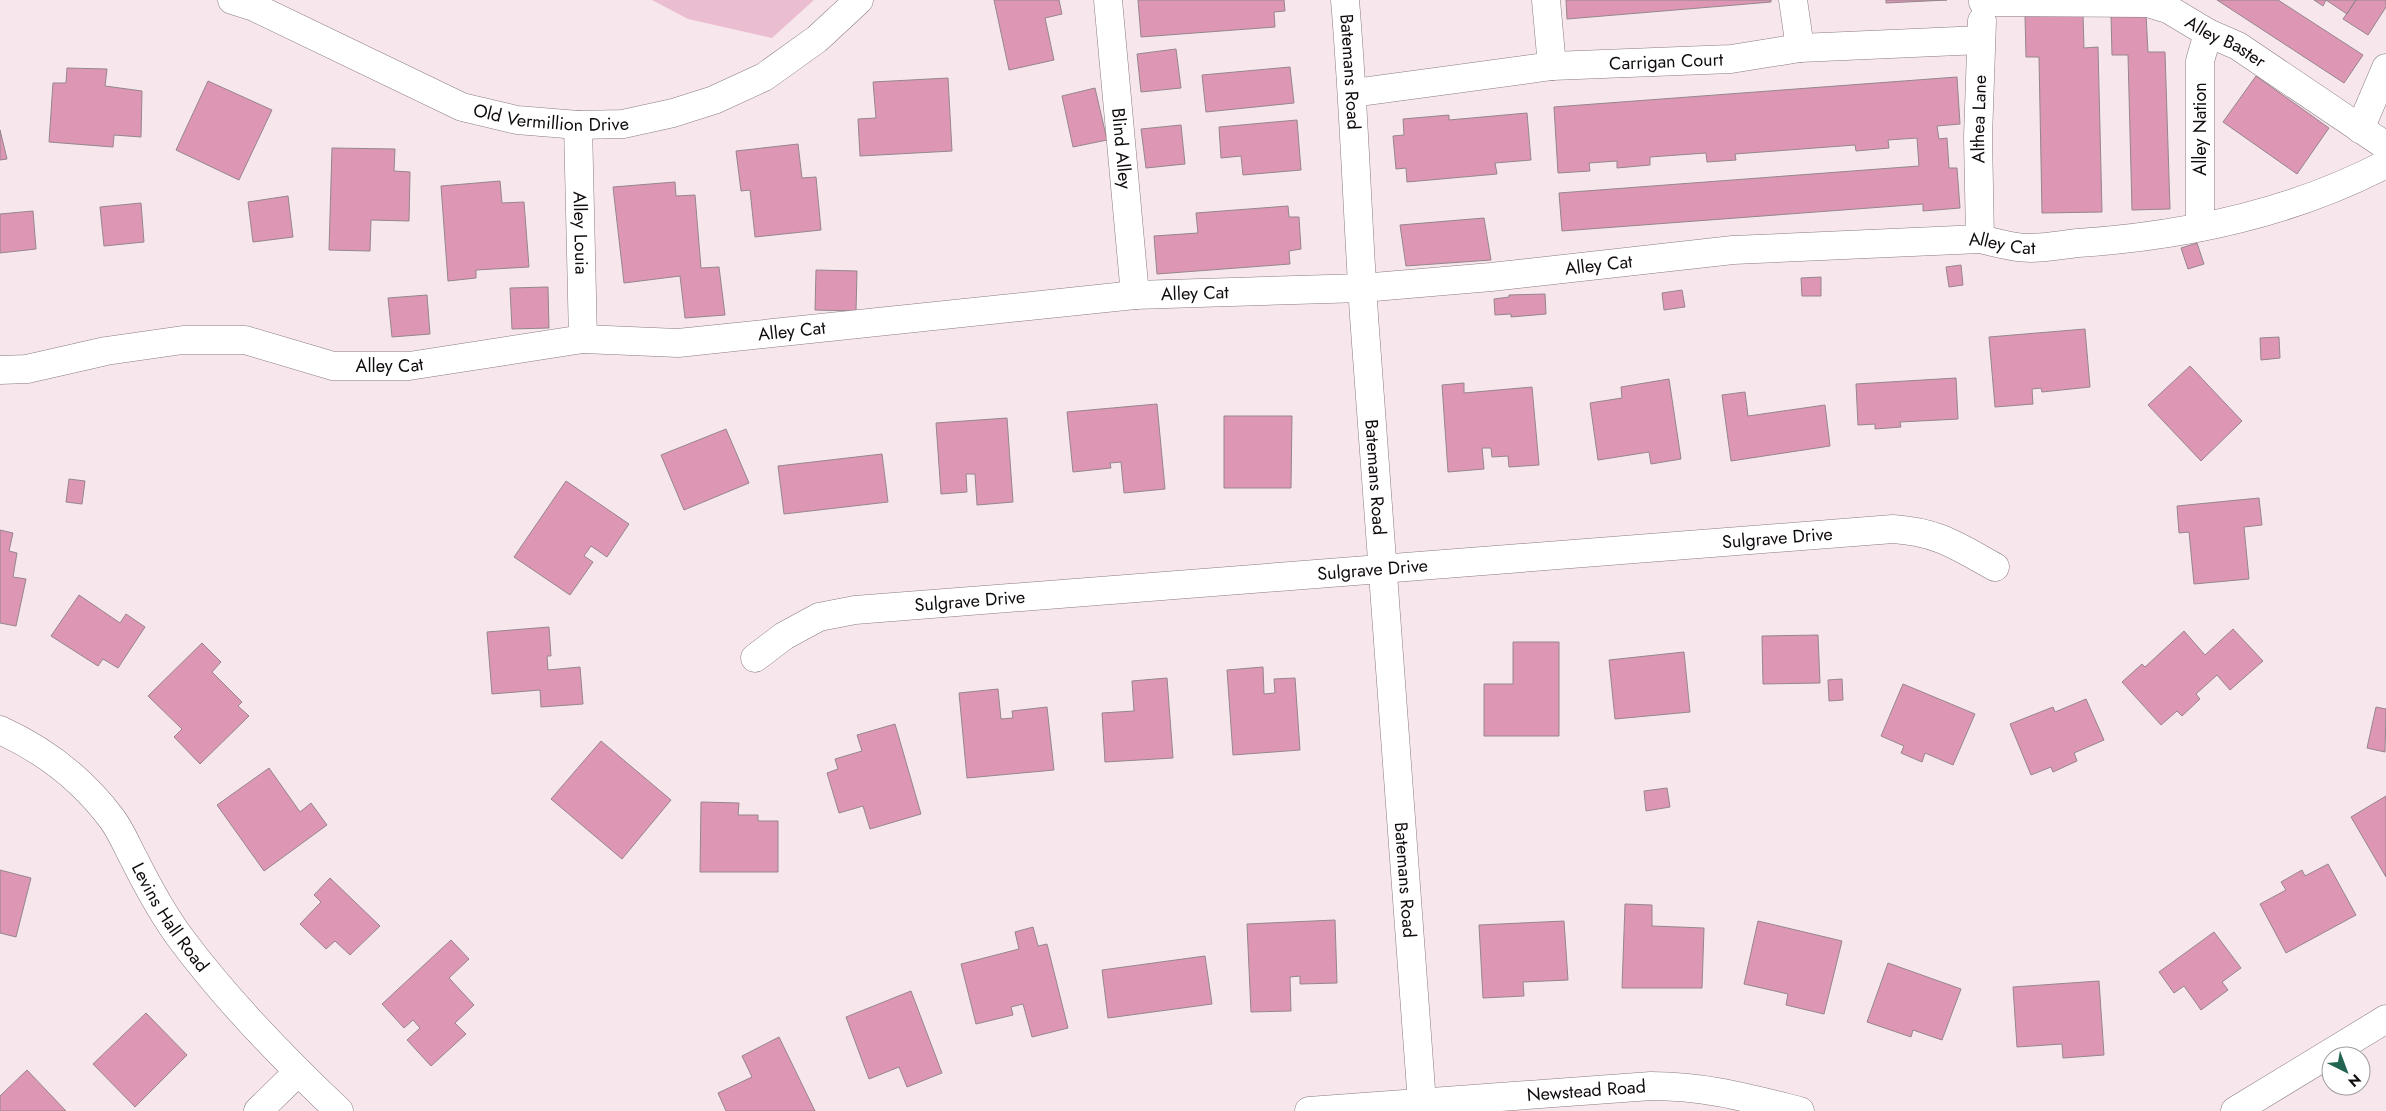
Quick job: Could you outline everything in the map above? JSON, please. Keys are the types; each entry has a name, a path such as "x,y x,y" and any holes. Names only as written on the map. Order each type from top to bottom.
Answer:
{"street":[{"name":"Old Vermillion Drive","path":"232,0 254,7 462,107 517,120 578,125 623,124 673,113 714,100 764,77 817,39 859,0"},
{"name":"Blind Alley","path":"1108,0 1135,295"},
{"name":"Batemans Road","path":"1345,0 1353,93 1362,288 1381,568 1422,1103"},
{"path":"1546,0 1552,66"},
{"path":"1793,0 1800,48"},
{"name":"Alley Baster","path":"1983,1 2148,3 2168,9 2208,33 2238,46 2386,146"},
{"name":"Althea Lane","path":"1980,239 1978,137 1980,40 1983,1"},
{"name":"Alley Nation","path":"2200,227 2200,62 2208,33"},
{"name":"Carrigan Court","path":"1353,93 1552,66 1731,59 1800,48 1980,40"},
{"path":"2360,129 2386,68"},
{"name":"Alley Louia","path":"578,125 583,339"},
{"name":"Alley Cat","path":"0,370 27,369 106,351 183,340 245,340 333,366 409,366 583,339 678,343 1135,295 1362,288 1491,277 1733,250 1980,239 2019,247 2112,241 2200,227 2290,206 2350,182 2386,164"},
{"name":"Sulgrave Drive","path":"755,658 784,636 819,617 855,610 1893,529 1919,531 1945,539 1996,567"},
{"name":"Levins Hall Road","path":"0,730 45,754 81,782 113,820 153,896 204,969 298,1072 339,1111"},
{"path":"2235,1111 2386,1018"},
{"path":"258,1111 298,1072"},
{"name":"Newstead Road","path":"1308,1111 1651,1086 1687,1086 1767,1107 1800,1111"}],"shaded area":[{"path":"652,0 814,0 772,38 688,19"}],"building":[{"path":"994,0 1059,0 1062,14 1045,18 1054,60 1009,70"},
{"path":"1138,0 1284,0 1285,11 1274,12 1275,27 1141,37"},
{"path":"1566,0 1771,0 1771,2 1567,19"},
{"path":"1886,0 1947,0 1886,3"},
{"path":"2217,0 2278,0 2363,55 2344,83"},
{"path":"2314,0 2326,0 2323,6"},
{"path":"2326,0 2356,0 2347,14"},
{"path":"2356,0 2386,0 2386,7 2368,35 2343,19"},
{"path":"2146,14 2148,52 2165,52 2170,209 2132,210 2128,55 2112,55 2111,15"},
{"path":"2083,15 2084,48 2098,47 2102,212 2042,213 2039,57 2026,57 2025,16"},
{"path":"1176,49 1181,88 1141,92 1137,54"},
{"path":"1290,67 1294,103 1206,112 1202,75"},
{"path":"67,68 107,69 105,86 142,91 141,137 114,135 113,147 49,142 53,83 66,83"},
{"path":"2256,76 2329,128 2297,174 2223,122"},
{"path":"1957,77 1960,124 1937,126 1939,139 1947,138 1949,168 1957,168 1960,208 1923,211 1923,204 1562,231 1559,193 1919,166 1917,138 1888,140 1889,148 1856,151 1855,145 1735,154 1736,160 1707,162 1706,153 1650,157 1650,165 1617,168 1617,161 1589,163 1590,171 1558,173 1554,107"},
{"path":"948,78 952,151 860,156 858,119 876,118 873,82"},
{"path":"208,81 272,110 239,180 176,150"},
{"path":"1095,88 1107,140 1073,147 1062,96"},
{"path":"1527,113 1531,160 1495,163 1497,174 1407,182 1406,168 1396,169 1393,136 1404,135 1403,119 1449,115 1449,120"},
{"path":"1297,120 1301,170 1243,175 1241,156 1221,158 1219,127"},
{"path":"1181,125 1185,164 1146,168 1141,129"},
{"path":"0,130 7,159 0,160"},
{"path":"798,144 802,178 816,177 821,230 755,237 750,190 741,191 736,151"},
{"path":"332,148 395,149 394,171 410,172 409,221 371,220 370,251 329,250"},
{"path":"500,181 502,203 524,202 529,267 476,270 476,278 448,281 441,186"},
{"path":"675,182 676,196 695,195 701,268 719,267 725,315 685,318 680,276 624,283 613,187"},
{"path":"288,196 293,237 253,242 248,202"},
{"path":"141,203 144,242 104,246 100,207"},
{"path":"1288,206 1289,217 1299,217 1301,249 1289,251 1290,264 1157,274 1154,236 1198,233 1196,213"},
{"path":"33,211 36,249 0,253 0,214"},
{"path":"1484,218 1491,260 1406,266 1400,225"},
{"path":"2197,243 2204,264 2188,269 2181,248"},
{"path":"1961,265 1963,285 1949,287 1946,267"},
{"path":"816,270 857,271 856,311 815,310"},
{"path":"1821,277 1821,296 1802,296 1801,278"},
{"path":"548,287 549,328 512,329 510,288"},
{"path":"1682,290 1685,307 1664,310 1662,293"},
{"path":"1545,294 1546,314 1511,317 1511,314 1495,315 1494,299 1509,297 1509,295"},
{"path":"427,295 430,334 392,337 388,298"},
{"path":"2085,329 2090,387 2042,392 2041,388 2032,389 2033,404 1995,407 1989,337"},
{"path":"2279,337 2280,358 2261,360 2260,338"},
{"path":"2190,366 2242,421 2201,461 2148,405"},
{"path":"1956,378 1958,419 1900,422 1901,427 1875,429 1875,424 1858,425 1856,384"},
{"path":"1669,379 1681,459 1651,464 1649,452 1598,460 1590,403 1622,398 1621,387"},
{"path":"1464,383 1464,393 1532,387 1539,465 1509,467 1508,456 1492,457 1491,448 1482,448 1484,469 1448,472 1442,385"},
{"path":"1745,392 1748,416 1825,405 1830,446 1731,461 1722,395"},
{"path":"1157,404 1165,489 1124,493 1121,462 1110,463 1111,468 1073,472 1067,412"},
{"path":"1224,416 1292,416 1291,488 1224,488"},
{"path":"1007,418 1013,502 977,505 975,474 966,474 967,492 941,494 936,423"},
{"path":"726,429 749,483 684,510 661,455"},
{"path":"882,454 888,502 784,514 778,466"},
{"path":"69,479 85,481 82,504 66,502"},
{"path":"566,481 629,524 607,557 591,546 584,556 593,562 570,595 514,557"},
{"path":"2259,498 2262,525 2244,527 2249,579 2194,584 2189,532 2179,533 2177,506"},
{"path":"0,530 13,533 9,551 17,553 13,577 26,579 16,626 0,623"},
{"path":"79,595 120,623 126,614 145,627 118,668 103,659 98,666 51,636"},
{"path":"549,627 551,656 547,656 548,670 580,667 583,704 541,707 540,690 492,694 487,632"},
{"path":"2233,629 2263,661 2230,690 2217,675 2196,694 2200,699 2182,716 2177,711 2161,725 2122,682 2142,664 2145,667 2184,631 2205,655"},
{"path":"1818,635 1820,683 1763,684 1762,636"},
{"path":"1513,642 1559,642 1559,736 1484,736 1484,684 1513,684"},
{"path":"202,643 221,662 212,672 242,702 238,706 249,716 200,764 174,737 182,729 148,696"},
{"path":"1684,652 1690,712 1615,719 1609,660"},
{"path":"1263,667 1264,694 1275,693 1274,679 1295,678 1300,750 1233,755 1227,670"},
{"path":"1167,678 1173,758 1105,762 1102,713 1134,711 1132,681"},
{"path":"1842,679 1843,700 1829,701 1828,680"},
{"path":"1903,684 1975,714 1953,765 1925,753 1922,762 1901,753 1904,746 1881,736"},
{"path":"998,689 1001,719 1013,718 1012,711 1047,707 1054,770 967,778 959,693"},
{"path":"2086,699 2104,740 2074,753 2077,761 2053,772 2051,767 2031,775 2010,724 2053,707 2055,712"},
{"path":"2376,707 2386,709 2385,752 2367,748"},
{"path":"895,724 921,814 870,829 863,806 839,813 827,773 838,769 835,759 862,751 857,735"},
{"path":"601,741 671,800 622,859 551,799"},
{"path":"269,768 300,812 311,803 327,825 264,871 217,805"},
{"path":"1667,788 1670,807 1646,811 1644,791"},
{"path":"2386,796 2386,877 2351,817"},
{"path":"701,802 739,803 738,815 758,815 758,821 778,821 778,872 700,872"},
{"path":"2328,864 2356,915 2286,953 2260,904 2286,890 2281,882 2302,870 2305,876"},
{"path":"0,870 31,878 16,937 0,933"},
{"path":"330,878 380,926 350,955 335,941 326,949 300,924 321,902 314,895"},
{"path":"1625,904 1652,905 1652,926 1704,928 1702,988 1622,988"},
{"path":"1335,920 1337,983 1300,984 1300,976 1290,977 1291,1011 1251,1012 1247,924"},
{"path":"1564,921 1568,980 1523,982 1524,996 1483,998 1479,925"},
{"path":"1758,921 1842,941 1824,1014 1786,1005 1788,994 1744,984"},
{"path":"1033,927 1038,946 1047,944 1068,1028 1032,1037 1023,1004 1011,1007 1013,1015 976,1024 961,964 1019,949 1015,932"},
{"path":"2214,932 2241,968 2222,982 2228,990 2201,1010 2184,986 2174,993 2159,972"},
{"path":"451,940 469,959 449,978 474,1005 455,1023 466,1034 431,1066 407,1040 420,1028 413,1020 404,1028 382,1004"},
{"path":"1205,956 1212,1004 1108,1018 1102,970"},
{"path":"1888,963 1961,989 1942,1040 1913,1030 1911,1037 1867,1022"},
{"path":"2099,981 2104,1055 2063,1058 2062,1044 2017,1047 2013,987"},
{"path":"911,991 942,1073 907,1087 899,1067 869,1079 846,1017"},
{"path":"146,1013 187,1055 135,1107 93,1064"},
{"path":"779,1037 815,1111 726,1111 718,1093 752,1077 742,1056"},
{"path":"27,1070 66,1111 0,1111 0,1096"}]}
